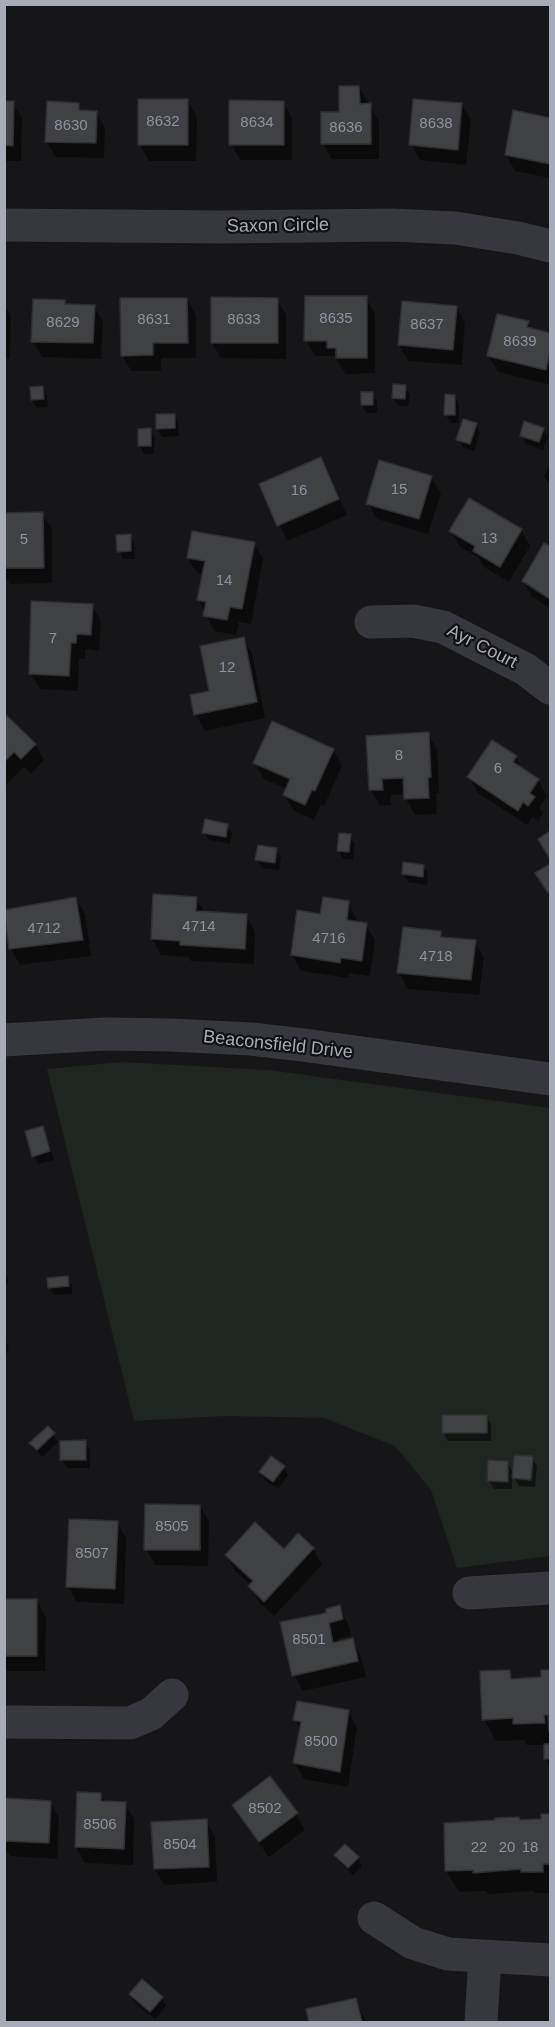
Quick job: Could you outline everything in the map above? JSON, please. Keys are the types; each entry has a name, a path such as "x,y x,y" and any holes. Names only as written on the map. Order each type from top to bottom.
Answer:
{"street":[{"name":"Saxon Circle","path":"4,225 222,227 392,225 455,228 519,238 550,246"},
{"name":"Ayr Court","path":"370,622 413,621 443,627 525,669 550,688"},
{"name":"Beaconsfield Drive","path":"4,1040 105,1034 251,1039 550,1079"},
{"path":"469,1593 550,1588"},
{"path":"4,1722 130,1723 152,1714 172,1695"},
{"path":"374,1918 413,1943 448,1954 550,1960"},
{"path":"481,2022 485,1957"}],"shaded area":[{"path":"122,1062 268,1070 550,1108 550,1556 457,1568 431,1490 395,1446 324,1418 226,1416 134,1421 47,1069"}],"building":[{"path":"339,86 359,86 360,104 371,103 371,144 321,144 321,112 339,112"},
{"path":"138,99 188,99 188,145 138,145"},
{"path":"413,99 462,103 458,150 409,145"},
{"path":"229,100 284,101 284,145 229,145"},
{"path":"4,101 14,101 13,146 4,145"},
{"path":"47,101 79,103 79,110 97,111 96,143 45,142"},
{"path":"513,110 550,118 550,164 505,155"},
{"path":"305,296 367,296 367,358 336,358 336,348 327,348 327,341 304,341"},
{"path":"211,297 278,298 278,343 211,343"},
{"path":"120,298 187,298 188,343 153,343 153,355 121,356"},
{"path":"33,299 65,300 65,304 95,305 93,343 31,342"},
{"path":"402,301 457,306 453,350 398,345"},
{"path":"497,314 529,321 527,327 550,333 550,351 546,370 487,356"},
{"path":"393,384 406,385 405,399 392,398"},
{"path":"43,386 44,399 31,400 30,387"},
{"path":"361,392 373,392 373,405 361,405"},
{"path":"445,394 455,395 455,415 444,415"},
{"path":"156,414 175,414 175,428 156,429"},
{"path":"463,419 477,423 470,444 456,440"},
{"path":"524,421 544,428 539,442 520,436"},
{"path":"151,428 151,446 138,446 138,429"},
{"path":"321,457 339,499 277,526 259,484"},
{"path":"379,460 432,476 419,519 366,504"},
{"path":"469,498 522,529 500,567 473,551 475,546 449,531"},
{"path":"43,512 44,568 4,568 4,513"},
{"path":"192,531 255,542 242,609 230,607 227,620 203,616 206,602 197,600 205,561 187,558"},
{"path":"131,534 131,551 117,552 116,535"},
{"path":"544,543 550,546 550,599 522,581"},
{"path":"31,601 93,604 91,635 77,634 76,643 71,643 69,676 29,674"},
{"path":"244,637 257,702 194,715 190,695 209,691 200,646"},
{"path":"4,713 36,744 21,759 14,752 4,762"},
{"path":"272,721 334,749 315,791 312,790 305,805 283,795 290,779 253,763"},
{"path":"429,732 431,777 428,778 429,798 404,799 403,778 382,779 383,790 369,790 366,736"},
{"path":"492,740 517,756 513,762 539,779 530,793 535,797 528,806 523,802 518,811 467,777"},
{"path":"205,819 228,824 226,837 202,833"},
{"path":"550,831 550,859 538,839"},
{"path":"339,833 351,834 349,852 337,851"},
{"path":"258,845 277,848 275,863 255,860"},
{"path":"403,862 424,865 423,877 402,874"},
{"path":"550,864 550,891 548,893 535,873"},
{"path":"153,894 197,897 196,911 247,914 245,949 180,945 180,941 151,939"},
{"path":"76,897 83,940 9,949 4,910"},
{"path":"323,897 349,901 347,920 367,923 362,961 341,958 340,963 291,955 297,910 320,914"},
{"path":"403,927 441,931 441,937 476,940 471,980 397,973"},
{"path":"43,1126 50,1151 32,1157 25,1131"},
{"path":"68,1276 69,1286 48,1288 47,1278"},
{"path":"442,1415 487,1415 487,1433 442,1433"},
{"path":"48,1426 55,1433 37,1450 29,1443"},
{"path":"86,1440 86,1460 60,1460 60,1441"},
{"path":"514,1455 533,1456 531,1480 512,1478"},
{"path":"271,1456 285,1466 273,1482 259,1472"},
{"path":"488,1460 508,1461 508,1482 487,1481"},
{"path":"145,1504 200,1505 200,1550 144,1550"},
{"path":"69,1519 118,1521 115,1589 66,1587"},
{"path":"255,1522 284,1549 298,1533 314,1548 264,1602 248,1586 253,1581 225,1555"},
{"path":"4,1599 37,1599 37,1656 4,1656"},
{"path":"340,1605 343,1619 329,1623 333,1643 353,1638 358,1661 292,1676 280,1622 326,1613 326,1609"},
{"path":"510,1670 511,1679 541,1677 541,1670 550,1670 549,1732 548,1715 544,1715 545,1723 513,1724 513,1718 482,1720 480,1671"},
{"path":"297,1701 349,1710 340,1772 293,1763 301,1722 293,1720"},
{"path":"544,1744 550,1744 550,1759 544,1759"},
{"path":"270,1776 298,1813 259,1842 232,1805"},
{"path":"77,1792 101,1793 101,1801 126,1802 124,1849 75,1847"},
{"path":"4,1798 51,1801 49,1843 4,1841"},
{"path":"541,1814 550,1814 550,1864 543,1864 543,1872 521,1872 521,1869 473,1873 474,1870 445,1871 444,1823 519,1817 520,1820 541,1819"},
{"path":"207,1819 209,1867 154,1869 151,1822"},
{"path":"345,1844 359,1857 348,1868 334,1855"},
{"path":"142,1979 163,1997 150,2012 129,1994"},
{"path":"356,1998 362,2022 309,2022 306,2009"}]}
